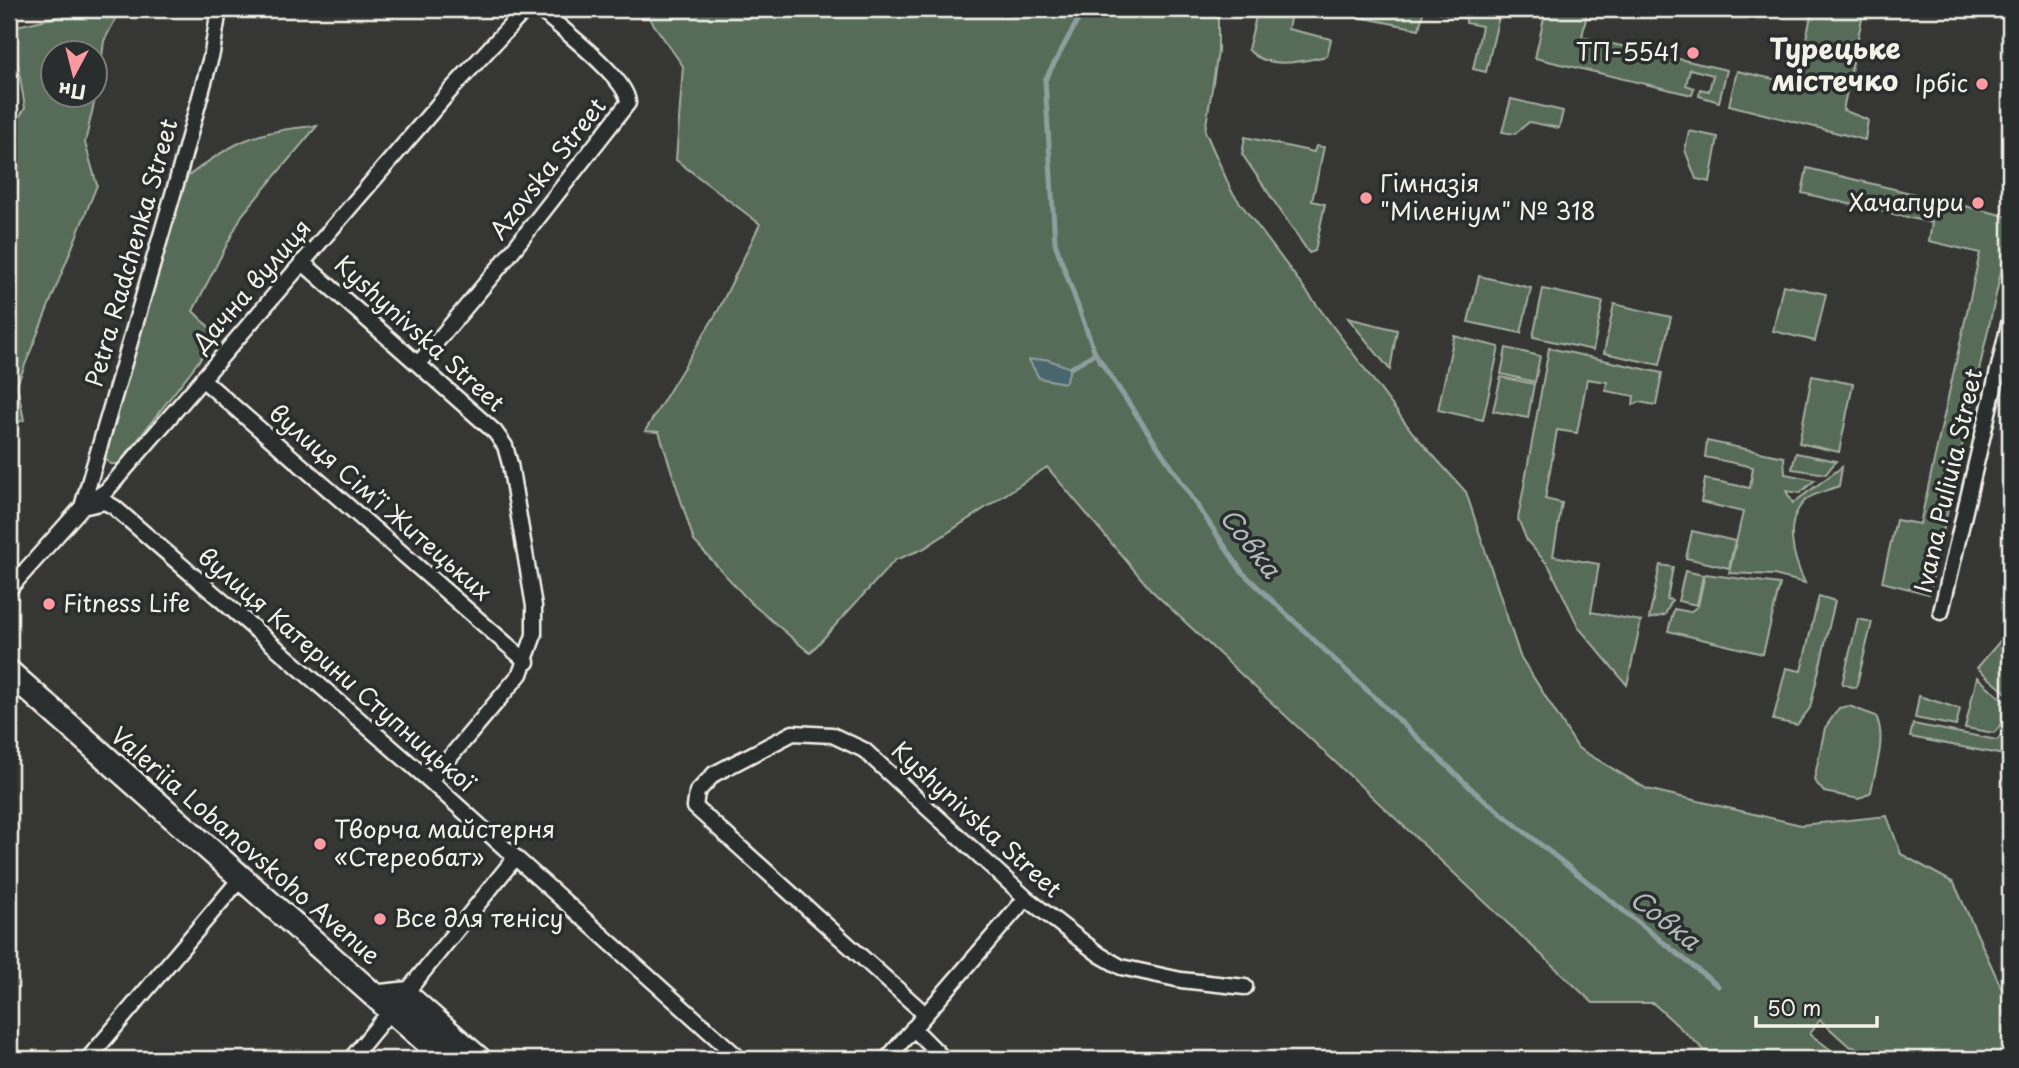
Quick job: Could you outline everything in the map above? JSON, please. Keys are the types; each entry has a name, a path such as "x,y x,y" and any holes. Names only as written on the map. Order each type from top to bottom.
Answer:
{"main road":[{"name":"Valeriia Lobanovskoho Avenue","path":"9,672 241,878 390,1000 479,1059"},
{"name":"Valeriia Lobanovskoho Avenue","path":"390,1000 446,1059"}],"street":[{"name":"Petra Radchenka Street","path":"82,507 212,53 219,9"},
{"name":"Дачна вулиця","path":"9,589 82,507 107,490 449,93 526,9"},
{"name":"Azovska Street","path":"418,364 502,264 628,103 625,90 610,72 539,9"},
{"name":"Kyshynivska Street","path":"302,262 495,432 505,446 534,606 534,635 527,662 520,674 430,781"},
{"name":"Ivana Puliuia Street","path":"1941,612 2010,320"},
{"name":"вулиця Сімʼї Житецьких","path":"202,379 527,662"},
{"name":"вулиця Катерини Ступницької","path":"82,507 105,502 114,507 430,781 740,1059"},
{"name":"Kyshynivska Street","path":"925,1014 695,807 697,792 714,774 793,733 832,735 864,750 1026,898 1100,956 1121,967 1181,980 1245,987"},
{"path":"351,1059 390,1000 515,858"},
{"path":"88,1059 241,878"},
{"path":"887,1059 1026,898"},
{"path":"913,1028 943,1059"}],"green space":[{"path":"68,9 144,9 117,16 106,38 38,38 38,108 93,108 85,143 97,185 17,385 24,420 9,426 9,134 25,108 12,27 61,16"},
{"path":"643,9 1218,9 1218,52 1205,131 1232,192 1413,433 1466,492 1520,656 1578,748 1647,789 1801,825 1887,816 1901,854 1954,883 2010,1007 2010,1059 1900,1059 1849,1046 1820,1020 1810,1034 1843,1059 1714,1059 1653,1003 1593,1003 1151,590 1047,467 923,549 895,560 810,653 751,603 694,541 659,432 645,431 719,309 760,224 676,160 683,66"},
{"path":"1258,9 1292,9 1288,29 1331,39 1327,56 1285,63 1256,56 1248,49"},
{"path":"1356,9 1406,13 1407,9 1424,9 1419,29 1354,16"},
{"path":"1424,9 1492,9 1499,16 1486,72 1473,69 1482,26 1466,23 1466,18"},
{"path":"1546,9 1588,9 1582,37 1727,70 1719,102 1699,96 1700,89 1709,91 1713,75 1690,69 1686,85 1694,88 1692,95 1535,58"},
{"path":"1784,9 1864,9 1843,110 1868,120 1865,140 1729,105 1737,71 1796,84 1811,16"},
{"path":"1511,99 1563,111 1559,128 1529,122 1515,134 1502,132"},
{"path":"317,126 242,215 193,311 218,336 119,464 110,464 105,458 182,181 215,157 244,141 276,131"},
{"path":"1689,131 1718,137 1710,182 1696,179 1685,150"},
{"path":"1245,137 1314,152 1316,146 1324,147 1312,201 1325,204 1315,251 1309,253 1242,154"},
{"path":"1807,168 2010,217 2010,232 1929,594 1882,582 1896,520 1920,524 1980,253 1929,241 1932,223 1802,193"},
{"path":"1479,276 1531,288 1521,333 1468,322"},
{"path":"1783,285 1826,294 1815,341 1773,331"},
{"path":"1543,289 1603,302 1593,350 1533,337"},
{"path":"1614,304 1671,317 1660,365 1604,353"},
{"path":"1348,318 1397,330 1390,370"},
{"path":"1454,336 1499,347 1483,420 1438,410"},
{"path":"1506,348 1540,356 1535,382 1501,374"},
{"path":"1549,348 1662,373 1656,405 1639,402 1633,405 1634,396 1606,391 1607,382 1587,379 1577,433 1557,430 1545,499 1562,503 1553,556 1599,564 1591,612 1641,621 1627,685 1579,628 1549,566 1527,541 1518,519"},
{"path":"1812,376 1853,384 1839,452 1799,443"},
{"path":"1501,377 1534,384 1528,418 1493,411"},
{"path":"1707,441 1784,457 1785,474 1815,480 1800,493 1786,491 1793,503 1842,467 1839,486 1807,499 1794,517 1792,540 1805,583 1774,575 1729,573 1743,512 1701,502 1705,479 1750,488 1753,467 1705,457"},
{"path":"1796,453 1836,461 1826,474 1792,469"},
{"path":"1692,531 1735,541 1729,568 1686,558"},
{"path":"1660,565 1673,567 1667,599 1672,600 1665,615 1649,619"},
{"path":"1685,571 1703,575 1697,605 1678,601"},
{"path":"1705,574 1780,584 1763,654 1668,631 1674,609 1690,612 1698,606"},
{"path":"1819,596 1835,601 1810,708 1797,725 1773,720 1786,668 1801,671"},
{"path":"1858,619 1872,622 1856,688 1842,684"},
{"path":"2000,641 2010,650 2010,696 1977,668"},
{"path":"1977,677 2010,706 2010,715 1994,733 1965,728"},
{"path":"1919,696 1960,709 1956,726 1915,718"},
{"path":"1849,706 1876,716 1880,734 1871,792 1859,799 1824,792 1814,780 1825,728 1839,708"},
{"path":"1913,724 1997,740 2010,726 2010,740 2004,755 1910,737"}],"water":[{"path":"1046,359 1071,368 1065,383 1039,378 1029,360"}],"waterway":[{"name":"Совка","path":"1084,9 1045,80 1055,243 1095,353 1242,572 1477,794 1718,986"},
{"path":"1071,368 1095,353"}],"place":[{"name":"ТП-5541","path":"1693,53"},
{"name":"Ірбіс","path":"1982,84"},
{"name":"Гімназія \"Міленіум\" № 318","path":"1366,198"},
{"name":"Хачапури","path":"1978,203"},
{"name":"Fitness Life","path":"49,604"},
{"name":"Творча майстерня «Стереобат»","path":"320,844"},
{"name":"Все для тенісу","path":"380,919"}],"district":[{"name":"Турецьке містечко","path":"1835,65"}]}
